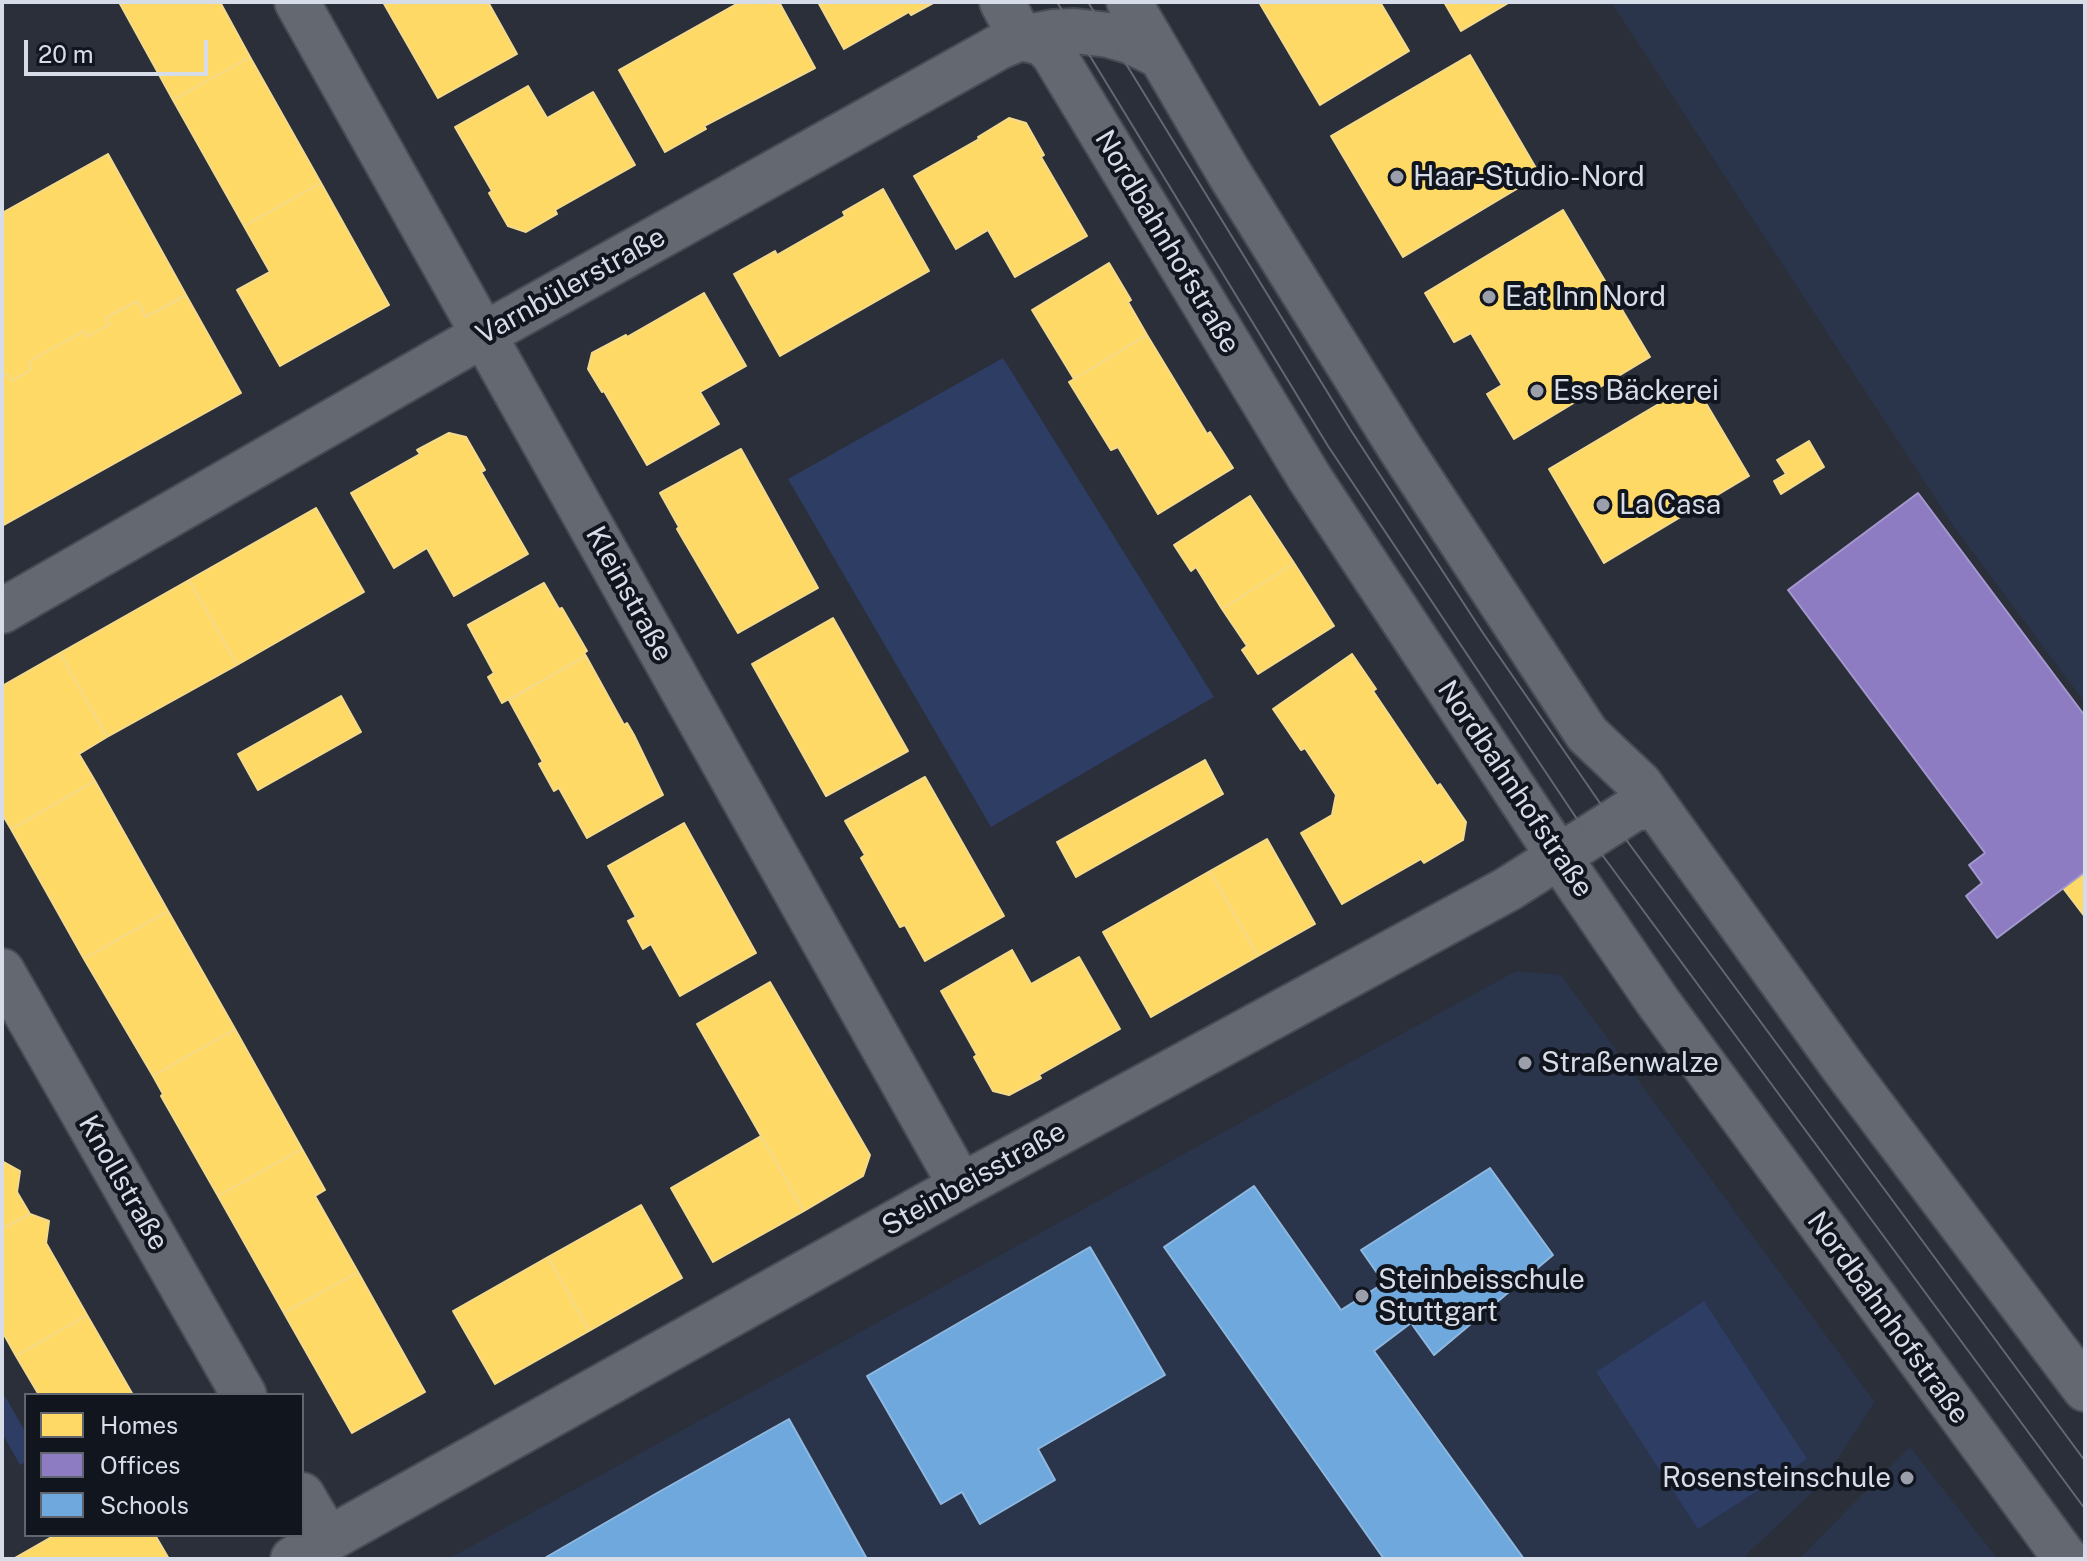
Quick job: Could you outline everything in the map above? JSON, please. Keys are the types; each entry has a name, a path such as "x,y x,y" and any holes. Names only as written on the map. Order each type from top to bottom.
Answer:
{"street":[{"name":"Kleinstraße","path":"297,2 961,1186"},
{"path":"1129,2 1158,55 1391,435 1587,734 1640,784 1843,1067 2085,1389"},
{"name":"Varnbülerstraße","path":"2,611 483,335 999,47 1012,20 1053,32 1108,35 1132,42 1158,55"},
{"name":"Nordbahnhofstraße","path":"1012,20 1054,55 1309,477 1658,1002 2066,1559"},
{"name":"Steinbeisstraße","path":"310,1549 961,1186 1508,889 1635,808 1656,807"},
{"name":"Knollstraße","path":"2,971 243,1393"},
{"path":"304,1508 310,1549"}],"shaded area":[{"path":"1611,2 2085,2 2085,703 1954,527"},
{"path":"1003,358 1214,697 991,827 788,479"},
{"name":"Steinbeisschule Stuttgart","path":"1516,971 1561,975 1875,1402 1821,1484 1742,1559 448,1559"},
{"path":"1704,1301 1807,1459 1698,1529 1596,1372"},
{"path":"2,1391 24,1430 24,1463 20,1465 2,1433"},
{"name":"Rosensteinschule","path":"1910,1447 1998,1559 1799,1559 1849,1508"}],"building: Homes":[{"path":"119,2 220,2 250,57 173,100"},
{"path":"383,2 488,2 517,54 438,98"},
{"path":"740,2 779,2 815,68 704,126 706,129 665,152 619,70"},
{"path":"818,2 935,2 911,15 909,12 844,49"},
{"path":"1259,2 1380,2 1409,51 1320,105"},
{"path":"1444,2 1510,2 1461,31"},
{"path":"1470,55 1540,175 1403,257 1331,136"},
{"path":"250,57 321,183 244,226 173,100"},
{"path":"528,86 547,118 593,92 635,165 555,210 557,214 526,232 508,226 489,193 492,191 455,127"},
{"path":"1009,118 1026,123 1044,155 1041,157 1087,236 1015,277 988,230 956,249 914,176"},
{"path":"108,154 186,295 146,317 137,301 106,318 110,324 87,337 84,331 28,362 32,369 12,381 7,374 2,377 2,213"},
{"path":"321,183 389,305 280,366 237,290 270,272 244,226"},
{"path":"883,189 929,271 780,356 734,274 775,251 777,255 845,216 843,212"},
{"path":"1563,210 1650,357 1514,439 1487,394 1502,385 1471,333 1454,342 1425,293"},
{"path":"1109,263 1147,335 1074,379 1032,310"},
{"path":"704,293 746,366 700,392 719,424 647,465 588,369 592,353 627,337"},
{"path":"186,295 241,393 2,526 2,377 7,374 12,381 32,369 28,362 84,331 87,337 110,324 106,318 137,301 146,317"},
{"path":"1147,335 1207,434 1210,432 1233,468 1158,514 1118,447 1111,450 1069,382"},
{"path":"1694,383 1749,476 1604,563 1549,469"},
{"path":"449,433 466,437 485,470 481,472 528,554 454,596 427,548 394,568 351,493 420,454 417,450"},
{"path":"1809,441 1824,467 1781,494 1774,481 1786,474 1777,460"},
{"path":"741,449 818,588 738,633 677,529 679,527 660,493"},
{"path":"1250,496 1294,563 1222,609 1196,567 1191,571 1174,545"},
{"path":"316,508 364,592 237,665 189,580"},
{"path":"1294,563 1334,626 1258,674 1242,650 1247,646 1222,609"},
{"path":"189,580 237,665 107,737 60,653"},
{"path":"544,583 587,651 584,653 586,656 502,703 488,677 494,673 468,625"},
{"path":"833,618 908,751 826,796 752,664"},
{"path":"60,653 107,737 79,754 95,781 11,829 2,814 2,686"},
{"path":"1352,654 1437,786 1440,784 1466,822 1463,840 1424,863 1421,859 1342,904 1301,833 1332,815 1336,795 1305,748 1301,750 1273,709"},
{"path":"586,656 624,725 627,723 634,735 663,795 587,838 559,788 554,791 539,764 543,762 509,700"},
{"path":"341,696 361,732 258,790 238,754"},
{"path":"1205,760 1223,794 1076,877 1057,842"},
{"path":"925,777 1004,916 925,961 905,925 900,927 861,858 865,855 845,821"},
{"path":"95,781 168,911 84,959 11,829"},
{"path":"684,823 756,953 680,996 651,944 643,949 628,921 636,917 608,866"},
{"path":"1267,839 1315,924 1258,956 1210,871"},
{"path":"1210,871 1258,956 1151,1017 1103,932"},
{"path":"2085,872 2085,917 2063,888"},
{"path":"168,911 235,1029 153,1076 84,959"},
{"path":"1012,950 1031,984 1079,957 1120,1029 1009,1095 993,1091 974,1057 977,1055 941,991"},
{"path":"770,982 870,1155 863,1176 804,1211 697,1024"},
{"path":"235,1029 302,1149 218,1196 161,1096 163,1094 153,1076"},
{"path":"761,1136 804,1211 713,1262 671,1188"},
{"path":"302,1149 325,1190 315,1196 358,1272 284,1313 218,1196"},
{"path":"2,1161 20,1171 17,1192 30,1214 2,1229"},
{"path":"641,1205 682,1278 589,1331 548,1257"},
{"path":"30,1214 49,1221 46,1243 87,1315 16,1356 2,1331 2,1229"},
{"path":"548,1257 589,1331 495,1384 453,1311"},
{"path":"358,1272 425,1392 352,1433 284,1313"},
{"path":"87,1315 132,1393 38,1393 16,1356"},
{"path":"52,1537 156,1537 169,1559 13,1559"}],"building: Offices":[{"path":"1918,493 2085,716 2085,872 1997,938 1966,896 1982,883 1969,865 1985,853 1788,590"}],"building: Schools":[{"path":"1490,1168 1553,1255 1434,1355 1411,1323 1374,1351 1524,1559 1384,1559 1164,1247 1254,1186 1341,1310 1384,1283 1361,1250"},
{"path":"1090,1247 1165,1375 1038,1449 1055,1480 980,1524 962,1492 941,1504 867,1376"},
{"path":"789,1419 867,1559 543,1559 657,1493"}],"tram line":[{"path":"1057,2 1328,446 1589,837 2085,1509"},
{"path":"1088,2 1350,429 1483,633 1613,822 2085,1461"}],"place":[{"name":"Haar-Studio-Nord","path":"1397,177"},
{"name":"Eat Inn Nord","path":"1489,297"},
{"name":"Ess Bäckerei","path":"1537,391"},
{"name":"La Casa","path":"1603,505"},
{"name":"Straßenwalze","path":"1525,1063"},
{"name":"Steinbeisschule Stuttgart","path":"1362,1296"},
{"name":"Rosensteinschule","path":"1907,1478"}]}
